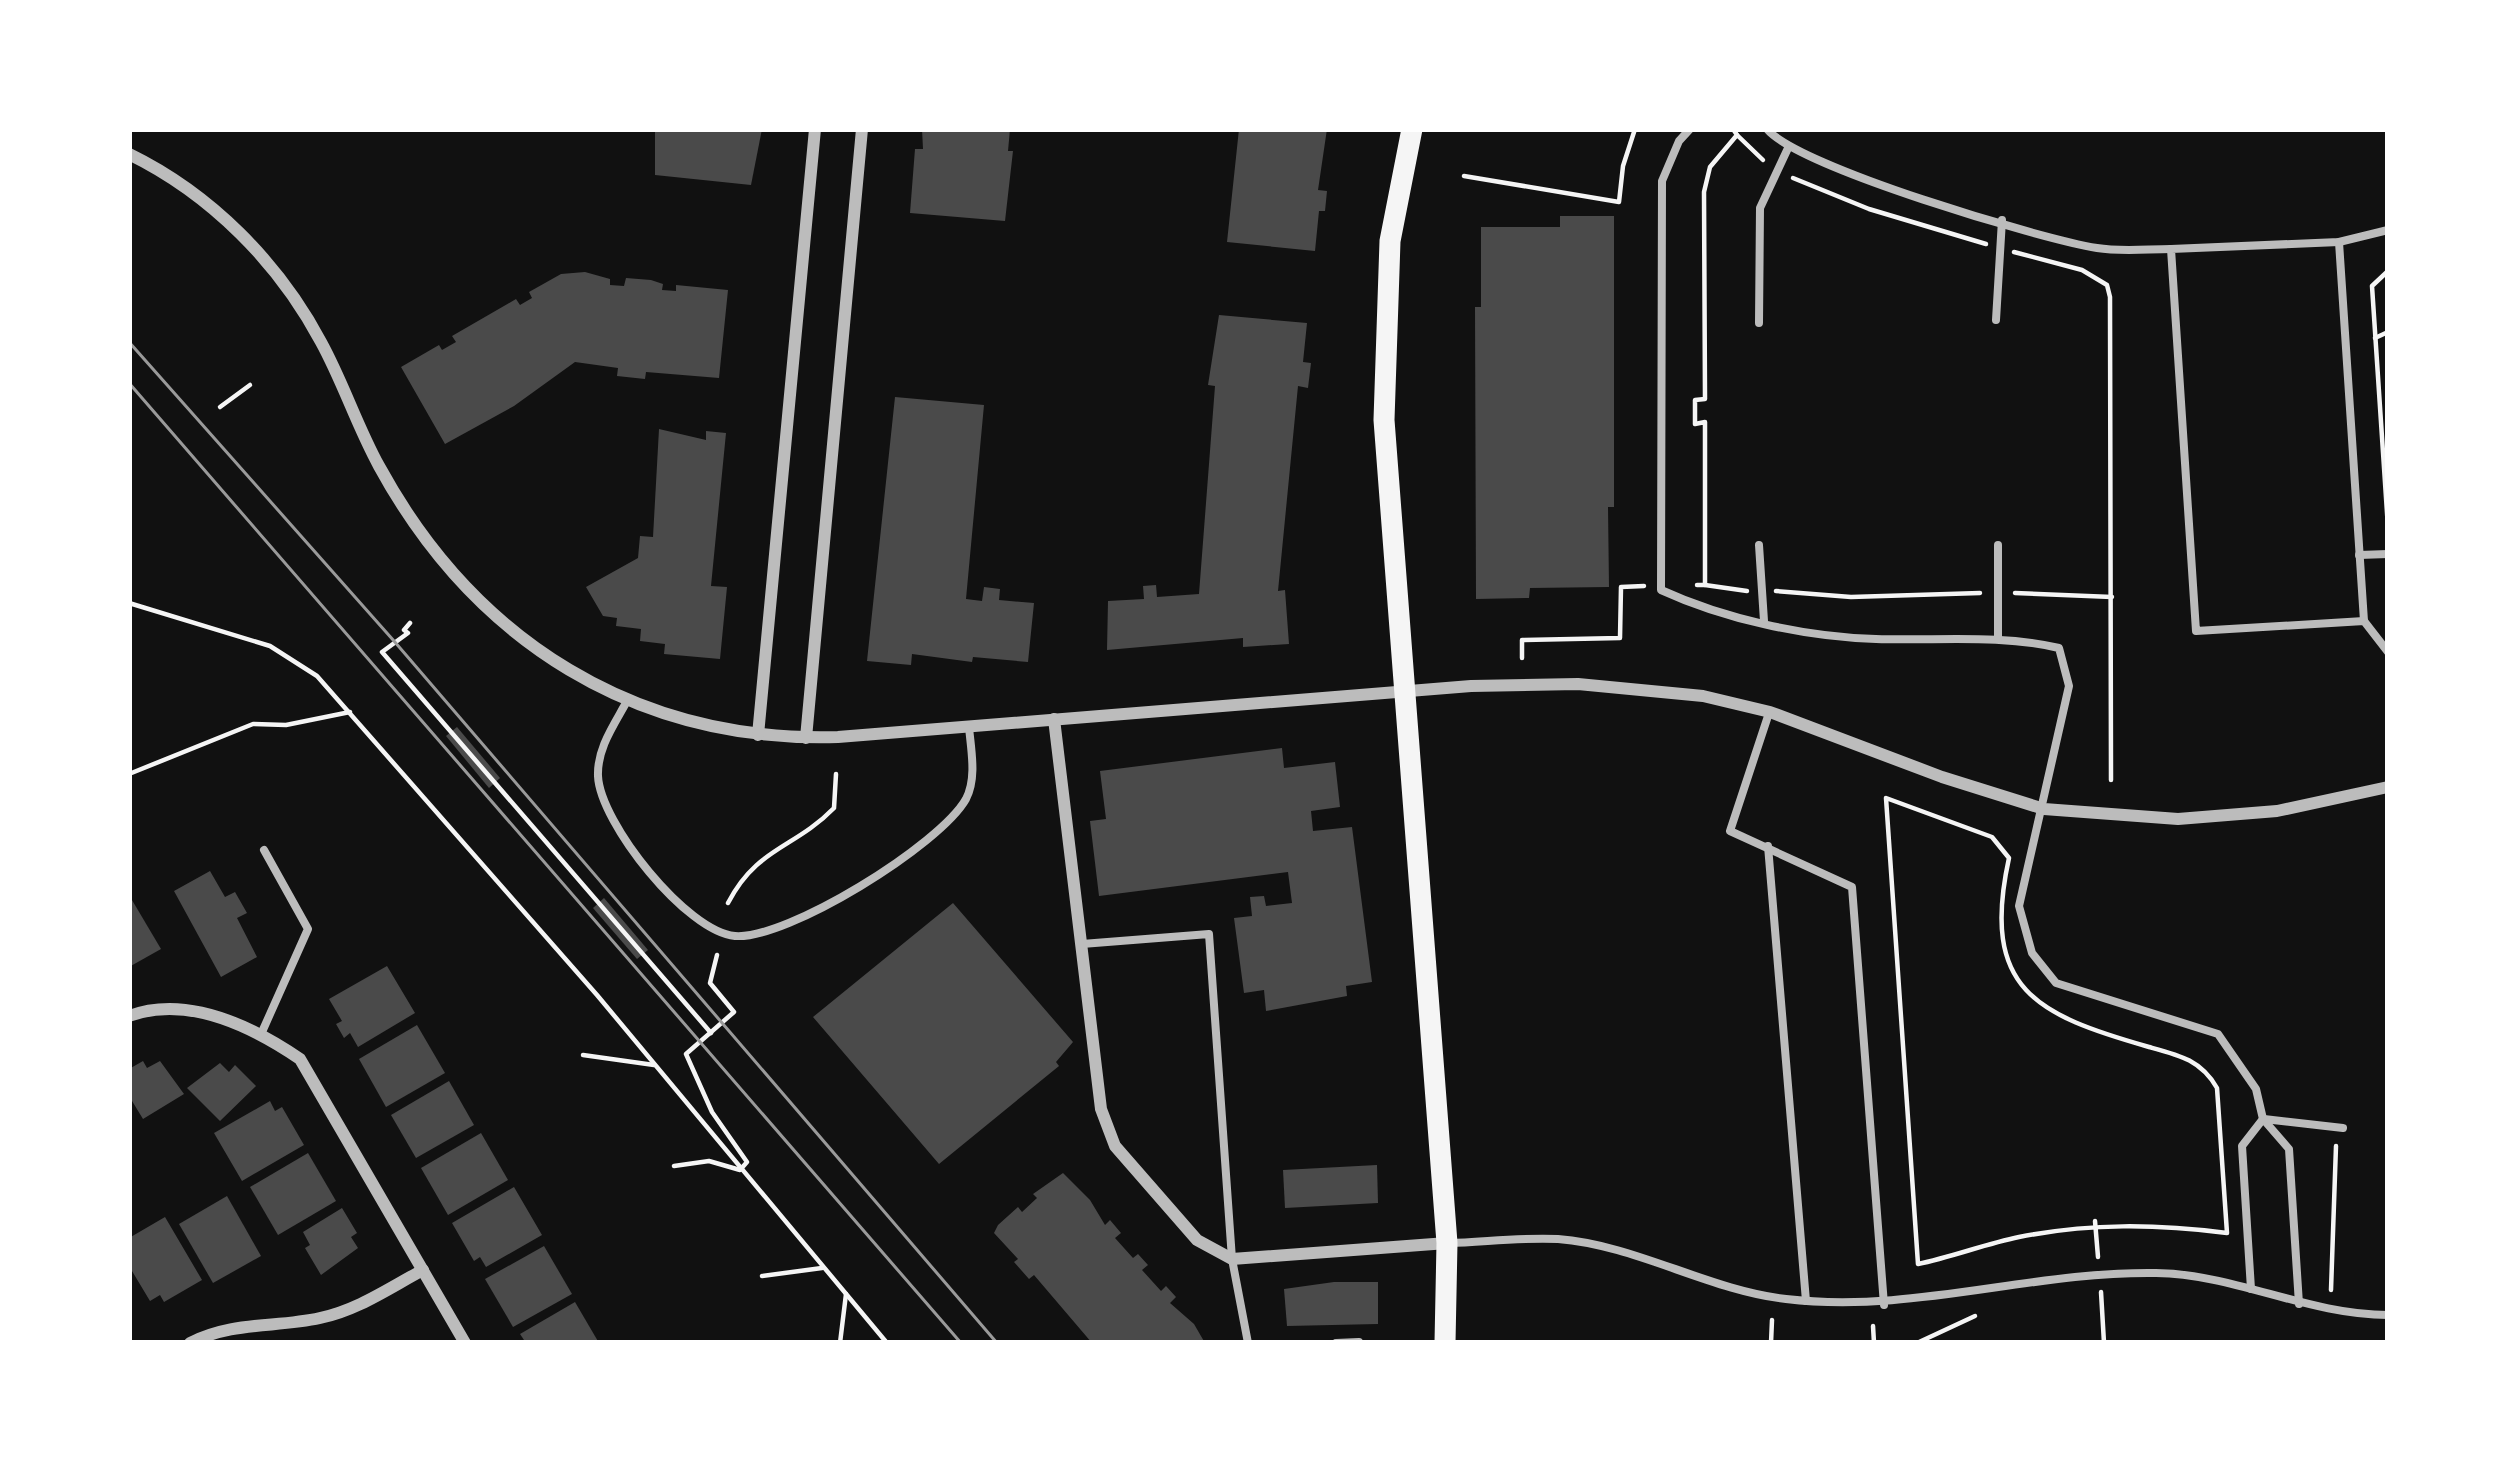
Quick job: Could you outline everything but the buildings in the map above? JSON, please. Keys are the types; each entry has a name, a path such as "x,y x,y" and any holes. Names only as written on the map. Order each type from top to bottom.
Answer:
{"main road":[{"path":"1412,129 1390,241 1384,331 1401,692 1448,1244 1445,1343"}],"street":[{"path":"758,735 815,129"},
{"path":"806,738 862,129"},
{"path":"129,154 199,198 276,272 322,343 381,470 468,589 527,642 627,701 699,726 806,738 1401,692 1625,686 1770,712 1942,777 2044,809 2178,819 2277,811 2388,787"},
{"path":"1054,719 1101,1109 1115,1146 1197,1240 1232,1259 1448,1244"},
{"path":"129,1016 174,1011 212,1015 262,1032 300,1059 465,1343"},
{"path":"190,1343 235,1326 326,1317 423,1270"}],"lane":[{"path":"1690,129 1678,141 1662,181 1661,590 1707,611 1869,639 1998,640 2059,649 2069,686 2019,906 2032,952 2056,983 2218,1034 2256,1090 2263,1119 2289,1149 2300,1304"},
{"path":"1767,129 1835,171 2098,248 2339,242 2388,230"},
{"path":"1759,323 1760,208 1789,146"},
{"path":"1996,320 2002,220"},
{"path":"2339,242 2364,621 2388,652"},
{"path":"2171,249 2196,631 2364,621"},
{"path":"1759,545 1765,621"},
{"path":"1998,545 1998,640"},
{"path":"2359,555 2388,554"},
{"path":"627,701 599,757 599,786 608,812 682,910 707,928 738,936 783,925 926,842 968,796 969,727"},
{"path":"1770,712 1742,781 1730,831 1852,887 1884,1305"},
{"path":"1768,845 1806,1301"},
{"path":"262,1032 308,929 264,850"},
{"path":"1082,944 1209,934 1232,1259 1248,1343"},
{"path":"2263,1119 2339,1128"},
{"path":"2251,1289 2242,1146 2263,1119"},
{"path":"1448,1244 1559,1239 1726,1287 1806,1301 1884,1305 2068,1274 2163,1273 2251,1289 2326,1310 2388,1315"},
{"path":"1336,1343 1359,1342"}],"path":[{"path":"1464,176 1619,202 1623,166 1635,129"},
{"path":"1737,135 1758,157 1819,191 2082,270 2107,285 2111,780"},
{"path":"2388,271 2372,286 2388,528"},
{"path":"2375,338 2388,332"},
{"path":"220,407 250,386"},
{"path":"1705,585 1814,590 1850,597 1998,592 2112,597"},
{"path":"129,603 288,655 317,676 657,1065 887,1343"},
{"path":"410,623 404,630 408,633 382,652 711,1033"},
{"path":"129,774 253,724 286,725 350,712"},
{"path":"728,904 754,863 816,827 834,808 836,774"},
{"path":"1886,798 1992,837 2003,848 2009,859 2002,893 2002,934 2026,994 2074,1026 2186,1057 2211,1077 2217,1088 2227,1232 2143,1223 2096,1226 2017,1237 1918,1264 1886,798"},
{"path":"717,955 710,983 734,1012 686,1054 712,1112 747,1162 740,1170"},
{"path":"583,1055 657,1065"},
{"path":"2326,1310 2334,1259 2339,1128"},
{"path":"674,1166 709,1161 740,1170"},
{"path":"762,1276 824,1268"},
{"path":"840,1343 846,1294"},
{"path":"1917,1343 1975,1316"},
{"path":"1772,1320 1774,1343"},
{"path":"1873,1326 1874,1343"}],"tram line":[{"path":"129,342 394,641 997,1343"},
{"path":"129,383 961,1343"}]}
